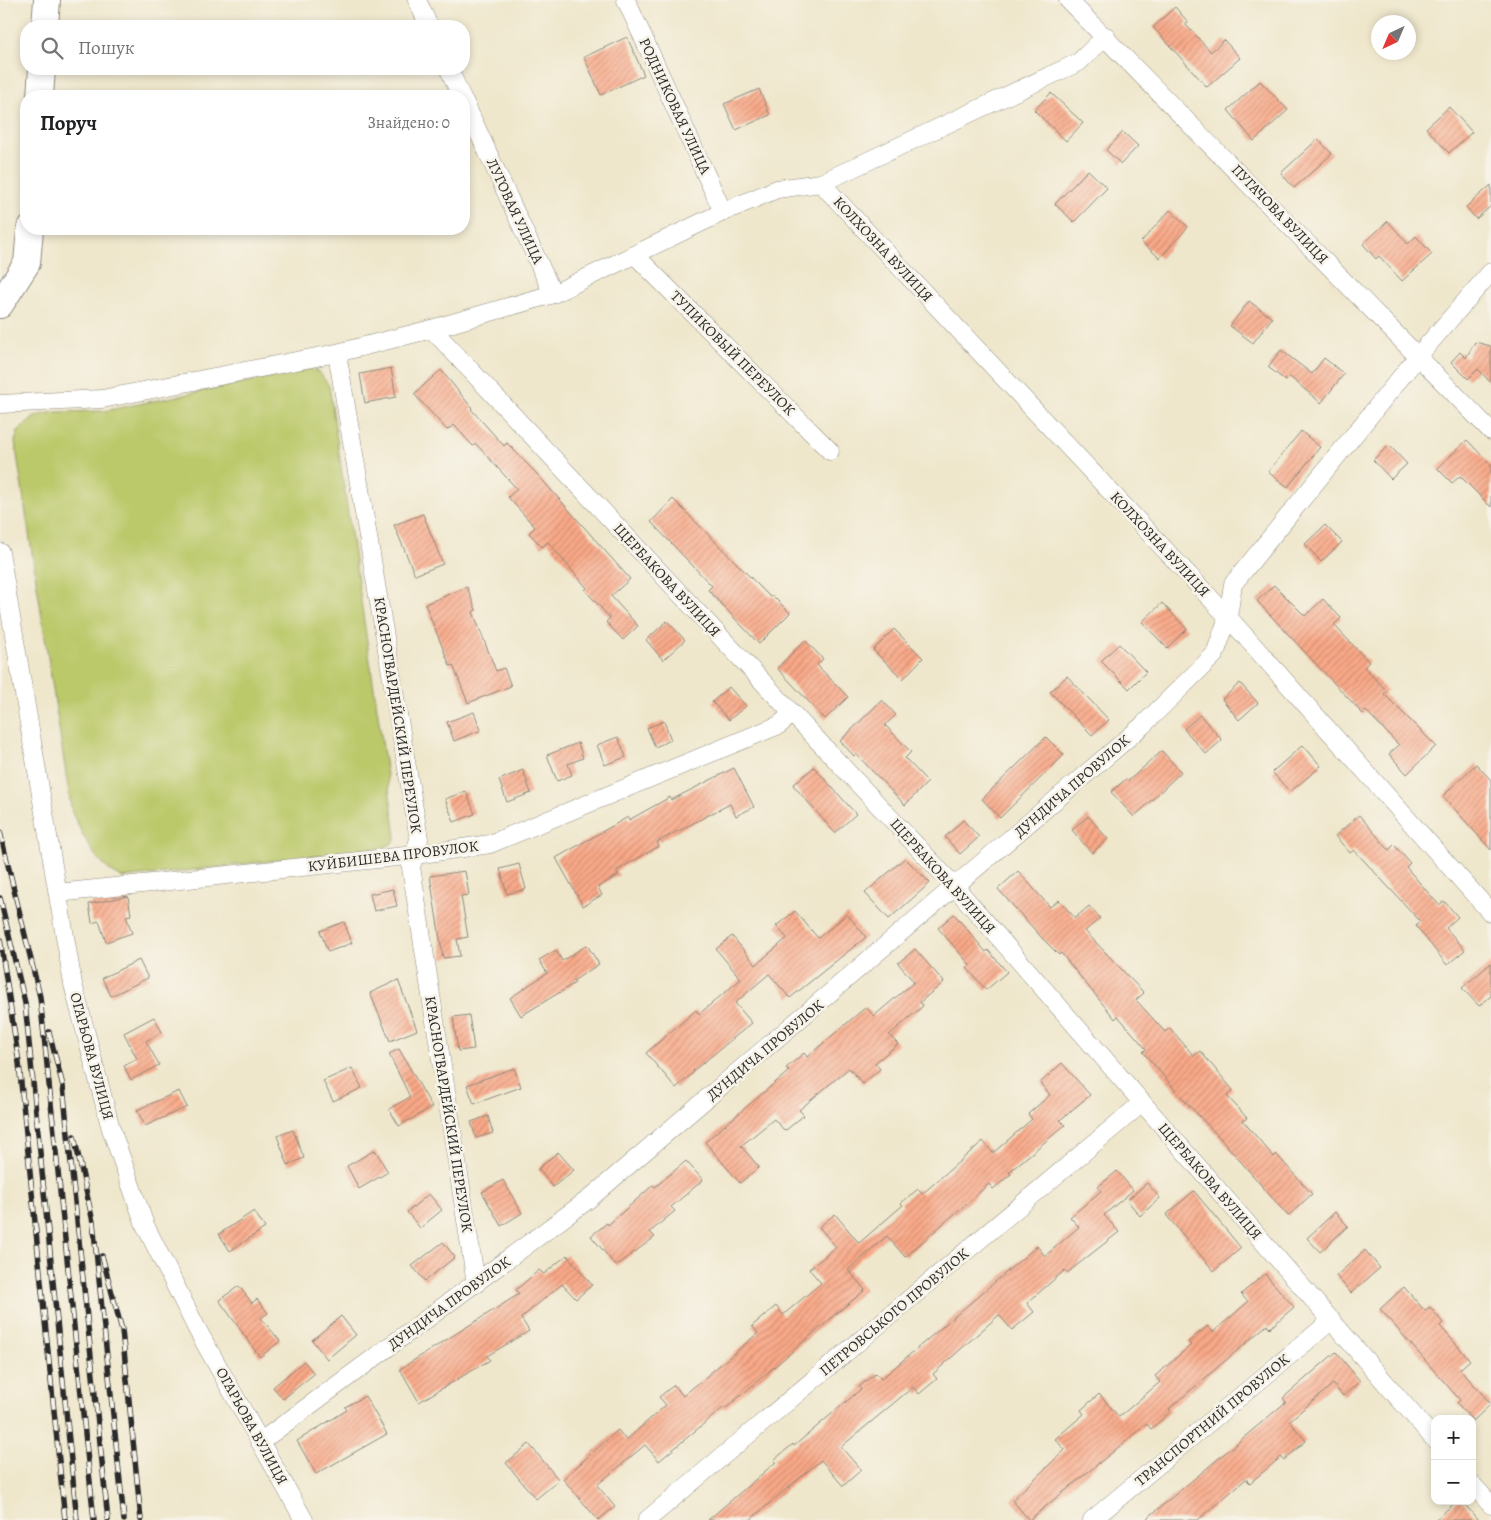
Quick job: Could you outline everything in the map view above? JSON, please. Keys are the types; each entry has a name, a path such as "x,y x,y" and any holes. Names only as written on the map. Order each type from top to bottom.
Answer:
{"main road":[{"path":"45,20 47,0"},
{"path":"40,90 42,75"},
{"path":"0,305 27,263 29,235"}],"street":[{"path":"417,0 426,20"},
{"name":"РОДНИКОВАЯ УЛИЦА","path":"626,0 723,212"},
{"name":"ПУГАЧОВА ВУЛИЦЯ","path":"1068,0 1106,36 1491,431"},
{"path":"0,404 102,399 337,353 432,329 553,294 723,212 777,189 821,183 1078,62 1106,36"},
{"path":"452,75 458,90"},
{"name":"ЛУГОВАЯ УЛИЦА","path":"470,114 553,294"},
{"name":"КОЛХОЗНА ВУЛИЦЯ","path":"821,183 1228,617 1491,913"},
{"name":"ТУПИКОВЫЙ ПЕРЕУЛОК","path":"635,255 830,451"},
{"name":"ДУНДИЧА ПРОВУЛОК","path":"260,1442 589,1199 956,888 1142,726 1215,654 1228,617 1233,584 1419,355 1491,272"},
{"name":"ЩЕРБАКОВА ВУЛИЦЯ","path":"432,329 956,888 1431,1435"},
{"name":"КРАСНОГВАРДЕЙСКИЙ ПЕРЕУЛОК","path":"337,353 419,839 411,867 476,1284"},
{"name":"ОГАРЬОВА ВУЛИЦЯ","path":"0,552 73,984 111,1129 145,1225 197,1329 304,1520"},
{"name":"КУЙБИШЕВА ПРОВУЛОК","path":"58,893 415,855 490,844 779,725 792,714"},
{"name":"ПЕТРОВСЬКОГО ПРОВУЛОК","path":"647,1520 1142,1103"},
{"name":"ТРАНСПОРТНИЙ ПРОВУЛОК","path":"1092,1520 1332,1320"},
{"path":"1476,1488 1491,1505"}],"green space":[{"path":"311,369 320,373 329,386 396,836 394,842 383,848 123,878 105,867 98,859 72,813 15,442 18,431 36,416 54,412 104,411"}],"building":[{"path":"1175,7 1188,22 1185,24 1211,52 1224,40 1240,58 1207,87 1153,27"},
{"path":"627,37 644,75 601,95 584,57"},
{"path":"1260,81 1288,110 1254,141 1228,110"},
{"path":"759,89 770,115 736,130 724,104"},
{"path":"1051,93 1083,123 1066,141 1034,110"},
{"path":"1449,107 1472,132 1449,153 1426,128"},
{"path":"1123,132 1138,146 1121,164 1106,150"},
{"path":"1318,139 1332,154 1294,188 1281,173"},
{"path":"1088,170 1107,188 1074,222 1055,204"},
{"path":"1491,185 1491,206 1476,219 1466,207"},
{"path":"1170,210 1188,227 1160,258 1141,242"},
{"path":"1388,221 1408,244 1416,236 1432,254 1402,281 1379,256 1376,259 1363,244"},
{"path":"1249,301 1272,318 1253,343 1230,326"},
{"path":"1475,342 1491,346 1491,383 1478,369 1468,379 1451,362 1460,352 1466,358"},
{"path":"1281,350 1312,374 1324,358 1344,374 1321,403 1290,377 1286,381 1268,367"},
{"path":"391,368 396,397 365,403 360,374"},
{"path":"441,370 471,409 504,446 507,443 536,473 630,579 611,596 638,626 623,640 606,622 610,618 585,590 587,588 548,542 542,547 529,533 535,527 508,497 517,489 476,444 473,446 454,425 447,430 414,394"},
{"path":"1301,431 1320,447 1288,487 1268,472"},
{"path":"1467,440 1491,465 1491,507 1460,476 1452,483 1437,468"},
{"path":"1389,445 1407,464 1391,479 1373,460"},
{"path":"673,499 770,597 772,595 790,613 759,644 708,590 712,586 651,522"},
{"path":"423,514 443,564 415,575 394,525"},
{"path":"1325,525 1342,542 1321,562 1305,544"},
{"path":"1274,585 1305,616 1323,599 1341,618 1334,625 1369,662 1364,667 1387,691 1384,694 1436,746 1407,774 1389,754 1399,745 1366,711 1363,714 1257,601"},
{"path":"467,587 476,610 473,612 496,671 504,668 511,686 468,703 453,665 450,666 425,604"},
{"path":"1162,603 1187,629 1167,648 1142,622"},
{"path":"667,621 685,640 663,660 646,640"},
{"path":"894,629 923,658 903,679 873,650"},
{"path":"805,640 823,659 817,665 848,697 825,719 777,668"},
{"path":"1119,644 1146,672 1129,689 1101,661"},
{"path":"1067,676 1109,720 1092,735 1050,692"},
{"path":"1240,683 1258,703 1239,720 1222,699"},
{"path":"729,687 746,706 729,720 712,702"},
{"path":"882,700 896,715 885,725 911,752 905,758 928,782 905,805 856,754 854,756 840,741"},
{"path":"474,712 481,730 454,741 447,722"},
{"path":"1200,715 1222,740 1206,754 1184,729"},
{"path":"664,721 671,740 655,747 647,728"},
{"path":"618,737 626,757 605,765 597,745"},
{"path":"1046,737 1064,755 1000,818 982,799"},
{"path":"578,743 583,758 568,764 572,775 557,781 547,755"},
{"path":"1303,745 1321,766 1290,792 1272,772"},
{"path":"1162,751 1181,772 1134,817 1111,792 1126,779 1128,781"},
{"path":"1476,764 1491,780 1491,850 1443,796"},
{"path":"814,767 856,814 835,833 793,785"},
{"path":"734,768 754,807 736,816 730,804 657,842 659,846 616,871 619,875 598,887 602,895 583,906 556,858 628,817 629,820 670,797 671,800"},
{"path":"523,770 531,793 507,802 499,780"},
{"path":"466,791 475,814 454,822 445,799"},
{"path":"1359,815 1389,850 1394,845 1410,863 1406,867 1439,905 1444,901 1458,917 1446,928 1465,950 1447,965 1416,926 1420,921 1354,850 1350,853 1335,836"},
{"path":"1088,816 1108,839 1092,853 1072,830"},
{"path":"963,820 979,837 960,854 945,837"},
{"path":"905,858 930,883 889,919 865,893"},
{"path":"519,864 526,889 507,894 500,869"},
{"path":"465,871 469,895 461,896 468,937 457,939 460,956 443,958 430,876"},
{"path":"1018,871 1050,907 1059,900 1075,918 1089,906 1100,918 1085,931 1144,993 1136,1000 1165,1032 1170,1028 1194,1056 1200,1051 1233,1090 1227,1096 1247,1118 1243,1121 1274,1157 1276,1154 1312,1194 1288,1216 1143,1052 1146,1049 1118,1016 1115,1019 1061,953 1059,955 1042,938 998,889"},
{"path":"393,889 397,906 374,911 370,894"},
{"path":"128,896 131,915 126,916 132,933 106,942 99,921 92,923 89,904"},
{"path":"795,911 818,938 847,914 866,937 790,998 769,974 735,1003 752,1023 693,1071 676,1088 646,1053 696,1010 699,1014 741,979 716,949 732,936 756,965 787,938 776,926"},
{"path":"954,914 986,952 988,950 1007,972 986,990 967,968 970,965 938,928"},
{"path":"344,922 352,943 328,952 320,931"},
{"path":"587,945 599,964 573,981 575,983 521,1016 510,998 547,973 539,960 556,950 562,961"},
{"path":"915,949 944,982 920,1002 923,1006 889,1035 898,1044 875,1063 880,1069 863,1084 849,1068 799,1110 804,1115 785,1131 774,1119 741,1146 759,1167 740,1183 705,1142 789,1071 786,1068 804,1053 807,1057 866,1007 874,1016 914,982 898,963"},
{"path":"139,960 148,978 111,996 102,978"},
{"path":"1491,963 1491,996 1479,1006 1462,988"},
{"path":"398,980 417,1030 390,1041 370,993"},
{"path":"469,1015 474,1049 458,1051 453,1017"},
{"path":"154,1017 162,1032 146,1041 159,1065 131,1080 124,1066 137,1059 124,1033"},
{"path":"399,1049 432,1107 399,1126 389,1109 410,1097 389,1054"},
{"path":"1062,1063 1090,1095 1060,1120 1065,1125 1009,1172 1011,1174 993,1189 989,1184 905,1257 887,1236 848,1270 865,1290 725,1409 724,1407 659,1461 645,1445 597,1485 615,1507 598,1520 563,1479 618,1430 626,1440 666,1405 659,1397 674,1385 683,1396 758,1333 752,1326 776,1306 783,1315 821,1283 809,1269 836,1247 819,1227 835,1214 859,1243 903,1205 901,1203 918,1189 922,1194 983,1141 993,1153 1032,1119 1028,1114 1050,1095 1040,1083"},
{"path":"352,1068 362,1088 333,1101 323,1081"},
{"path":"514,1068 521,1087 474,1104 467,1085"},
{"path":"179,1091 187,1107 145,1126 137,1110"},
{"path":"488,1116 493,1133 476,1138 471,1122"},
{"path":"293,1130 304,1158 288,1165 277,1136"},
{"path":"375,1150 388,1172 359,1189 347,1166"},
{"path":"558,1152 574,1170 553,1187 538,1169"},
{"path":"686,1161 703,1180 671,1207 675,1211 650,1232 655,1237 616,1266 591,1236 607,1223 608,1225 653,1185 655,1187"},
{"path":"1117,1171 1133,1190 1104,1215 1119,1232 1067,1273 1065,1270 1027,1303 1034,1312 1012,1330 999,1315 933,1374 937,1379 919,1394 913,1387 841,1447 861,1470 843,1486 821,1460 750,1520 708,1520 776,1462 774,1460 793,1444 794,1446 861,1389 859,1387 876,1373 881,1379 1037,1246 1045,1256 1079,1227 1070,1217 1101,1191 1098,1187"},
{"path":"503,1180 522,1213 501,1226 482,1192"},
{"path":"1147,1183 1160,1198 1140,1216 1127,1200"},
{"path":"1194,1191 1241,1248 1214,1271 1166,1215"},
{"path":"429,1194 442,1210 420,1228 407,1212"},
{"path":"254,1211 265,1228 230,1251 219,1234"},
{"path":"1335,1212 1348,1226 1320,1252 1307,1238"},
{"path":"443,1242 455,1257 425,1281 412,1266"},
{"path":"1365,1250 1380,1268 1351,1293 1336,1276"},
{"path":"567,1255 592,1285 576,1299 562,1284 521,1318 529,1331 487,1356 490,1360 419,1402 400,1369 519,1294 516,1290 539,1270 544,1274"},
{"path":"1265,1274 1294,1307 1270,1328 1267,1325 1169,1409 1171,1411 1151,1429 1147,1424 1029,1520 1012,1500 1065,1450 1055,1439 1084,1414 1081,1410 1099,1394 1119,1417 1160,1382 1155,1376 1191,1345 1188,1342 1207,1326 1213,1332 1248,1302 1241,1294"},
{"path":"239,1286 252,1303 257,1299 268,1313 261,1318 280,1341 260,1357 219,1300"},
{"path":"1404,1287 1425,1311 1430,1307 1443,1323 1440,1326 1470,1360 1460,1369 1491,1404 1476,1418 1476,1415 1468,1415 1457,1403 1460,1400 1380,1309"},
{"path":"341,1316 356,1335 327,1359 312,1340"},
{"path":"1336,1352 1360,1381 1343,1396 1333,1384 1289,1421 1306,1441 1284,1460 1281,1457 1250,1483 1246,1479 1198,1520 1145,1520 1286,1402 1283,1398"},
{"path":"304,1361 314,1374 283,1399 273,1387"},
{"path":"365,1396 387,1434 316,1474 297,1441 347,1410 345,1407"},
{"path":"529,1444 559,1480 536,1499 506,1463"},
{"path":"1452,1505 1465,1505 1478,1520 1435,1520"}],"railway":[{"path":"0,832 40,997 94,1520"},
{"path":"0,898 25,1003 77,1520"},
{"path":"0,939 19,1063 65,1520"},
{"path":"49,1032 63,1086 108,1520"},
{"path":"74,1136 93,1222 124,1520"},
{"path":"102,1256 122,1330 141,1520"}]}
